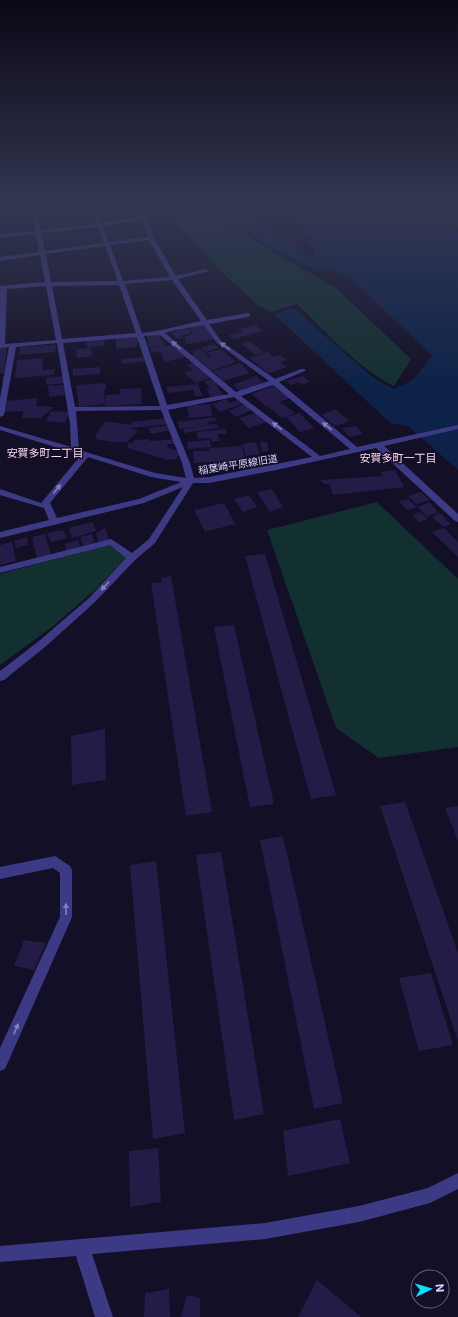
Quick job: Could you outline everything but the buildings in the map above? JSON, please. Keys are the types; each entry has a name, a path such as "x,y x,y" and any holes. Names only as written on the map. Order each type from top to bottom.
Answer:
{"street":[{"path":"45,266 60,341 76,435 75,452"},
{"path":"0,676 42,644 92,600 132,558 152,541 191,481 186,463 164,408 115,266"},
{"path":"167,266 219,342 274,382 357,451"},
{"path":"206,271 174,278 121,283 48,284 2,287 1,346 161,333 173,328 248,315"},
{"path":"161,333 234,395 319,459"},
{"path":"0,415 13,345"},
{"path":"71,409 164,408 234,395 274,382 303,370"},
{"name":"稲葉崎平原線旧道","path":"0,428 154,476 191,481 224,477 319,459 458,427"},
{"path":"380,446 458,519"},
{"path":"0,492 43,506 86,455"},
{"path":"0,535 141,501 191,481"},
{"path":"46,503 54,522"},
{"path":"0,570 111,542 132,558"},
{"path":"0,873 55,862 66,870 66,917 0,1064"},
{"path":"0,1254 265,1231 359,1214 430,1195 458,1181"},
{"path":"82,1248 104,1317"}],"green space":[{"path":"217,266 298,266 335,287 411,359 394,386 369,371 297,304 271,312 259,306"},
{"path":"377,502 458,579 458,747 379,758 336,728 267,530"},
{"path":"111,544 127,557 95,590 52,627 0,665 0,574"}],"water":[{"path":"308,266 458,266 458,470 408,426 390,423 274,314 293,308 375,379 394,389 413,380 432,355 351,279 328,268 317,271"}],"district":[{"name":"安賀多町二丁目","path":"45,453"},
{"name":"安賀多町一丁目","path":"398,458"}]}
